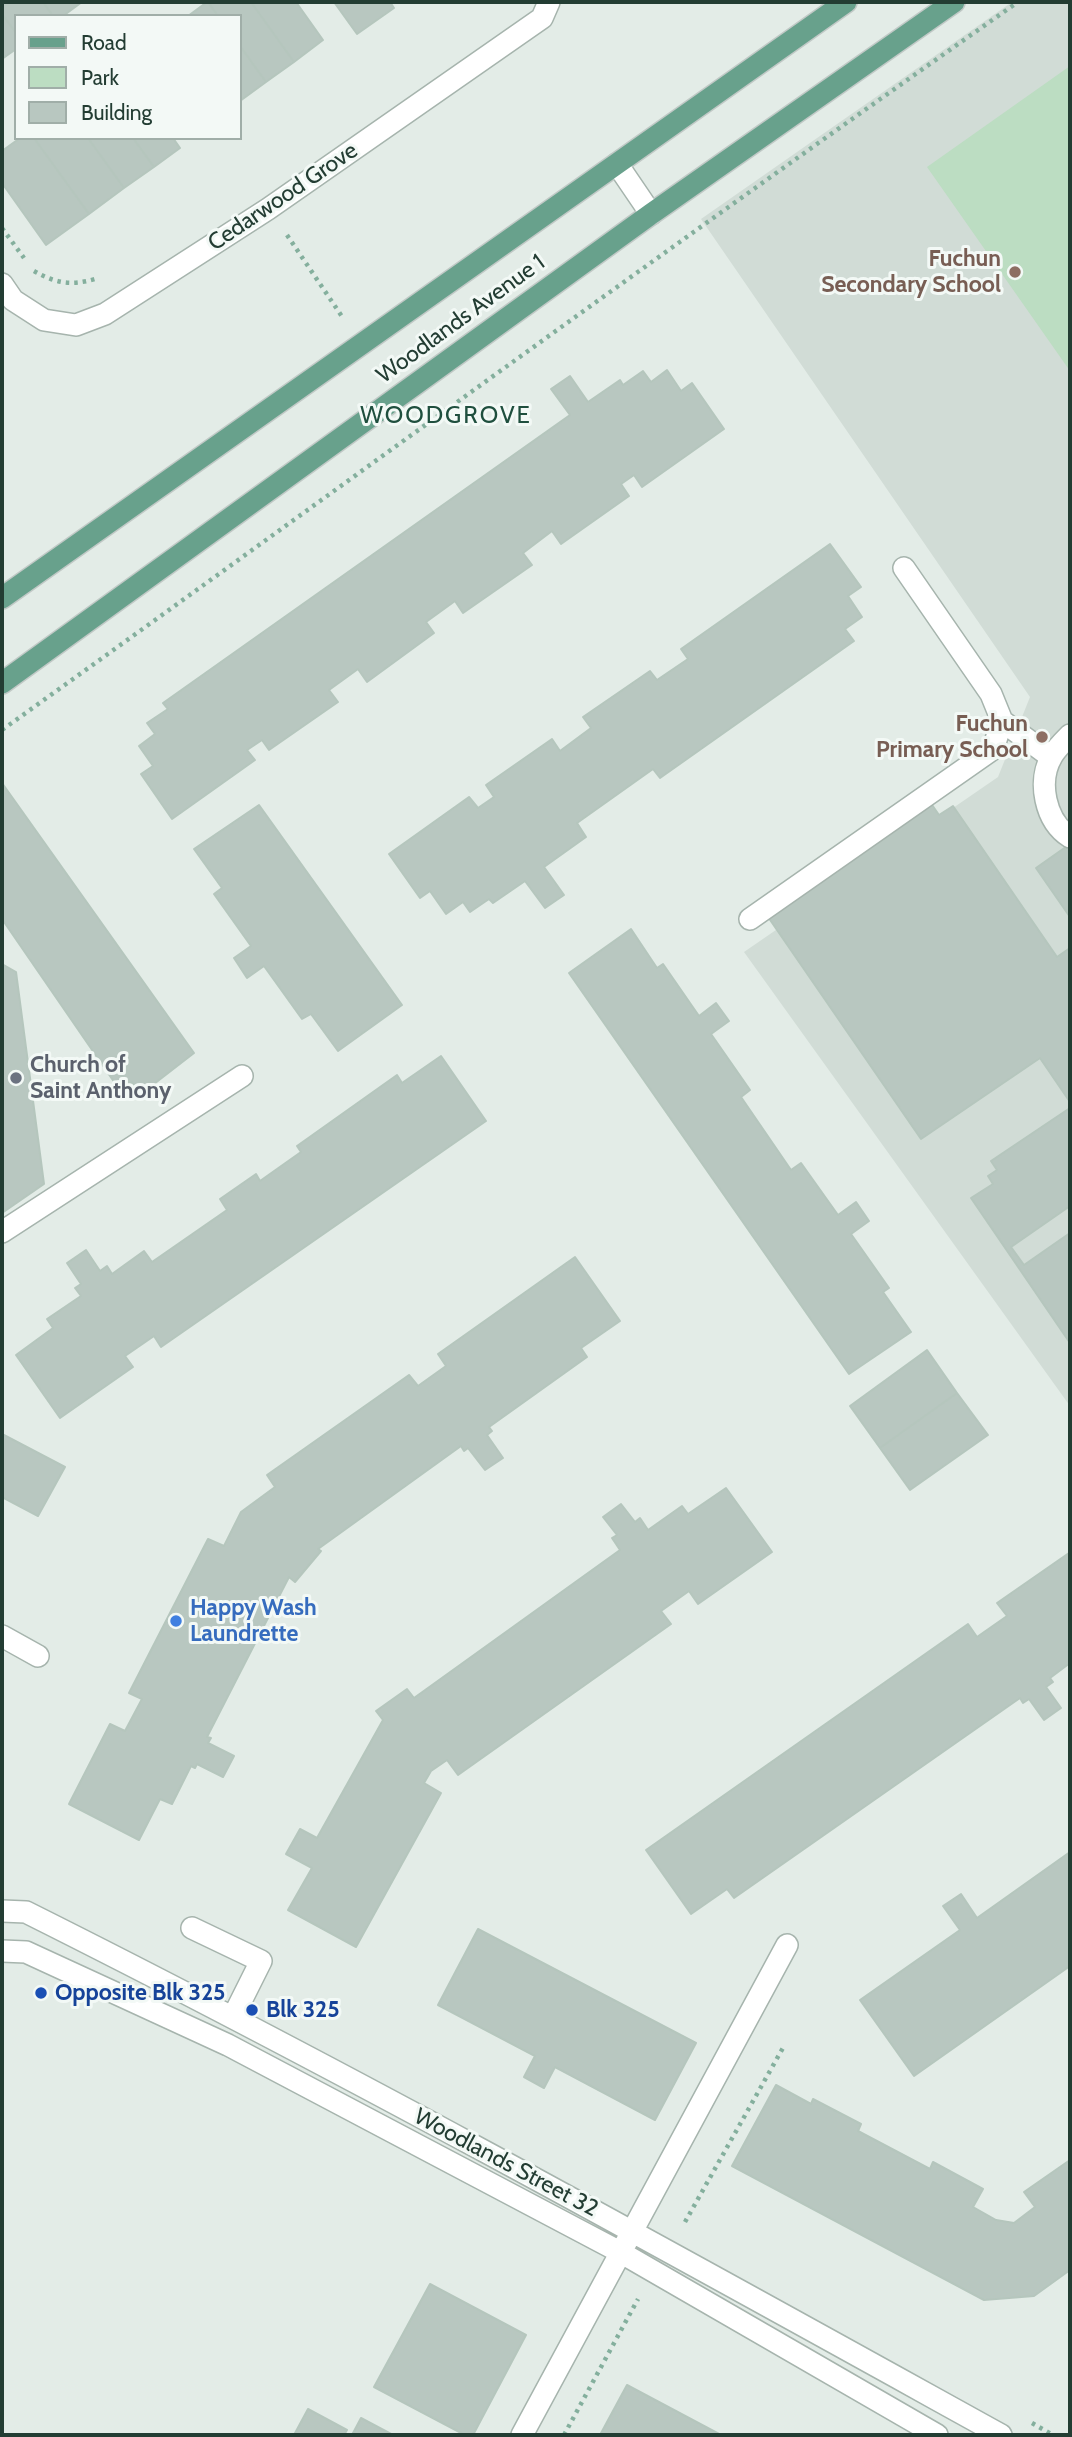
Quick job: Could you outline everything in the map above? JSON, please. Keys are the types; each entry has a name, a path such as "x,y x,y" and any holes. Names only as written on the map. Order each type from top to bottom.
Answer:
{"main road":[{"name":"Woodlands Avenue 1","path":"2,598 846,2"},
{"name":"Woodlands Avenue 1","path":"2,683 650,214 954,2"}],"street":[{"name":"Cedarwood Grove","path":"2,284 13,300 44,320 76,325 105,314 268,209 542,18 549,2"},
{"path":"617,164 650,214"},
{"path":"904,568 991,694 1002,721 1051,757"},
{"path":"750,919 993,749 1002,721"},
{"path":"1070,735 1051,757 1044,784 1049,812 1070,837"},
{"path":"2,1232 242,1076"},
{"path":"2,1636 38,1656"},
{"name":"Woodlands Street 32","path":"2,1911 26,1912 233,2017 632,2230 1002,2435"},
{"path":"192,1928 261,1961 233,2017"},
{"path":"522,2435 787,1944"},
{"name":"Woodlands Street 32","path":"2,1951 26,1952 228,2045 620,2252 937,2435"}],"path":[{"path":"2,730 789,163 1018,2"},
{"path":"268,209 347,323"},
{"path":"685,2222 784,2046"},
{"path":"564,2435 638,2298"}],"shaded area":[{"name":"Fuchun Primary School","path":"1012,2 1070,2 1070,1406 744,952 998,777 1030,697 701,219"}],"green space":[{"path":"1070,66 1070,371 927,167"}],"building":[{"path":"2,2 43,2 52,14 14,14 14,30 2,14"},
{"path":"43,2 82,2 66,14 52,14"},
{"path":"207,2 217,14 191,14"},
{"path":"208,2 251,2 294,62 266,82 242,49 242,14 217,14"},
{"path":"251,2 296,2 323,40 294,62"},
{"path":"334,2 390,2 394,8 357,34"},
{"path":"2,14 14,30 14,50 2,59"},
{"path":"242,49 266,82 242,100"},
{"path":"17,140 35,140 89,214 46,245 2,183 2,151"},
{"path":"35,140 89,140 124,188 89,214"},
{"path":"89,140 134,140 154,167 124,188"},
{"path":"134,140 174,140 180,148 154,167"},
{"path":"667,370 681,391 692,383 724,429 642,487 634,475 621,484 629,496 561,544 552,531 523,553 532,565 463,613 455,601 426,622 434,633 367,682 358,669 329,690 338,702 269,750 262,740 247,750 255,760 172,819 141,774 153,766 139,746 155,734 147,723 168,709 163,703 570,415 551,389 570,376 588,402 620,380 623,385 643,371 651,382"},
{"path":"830,544 861,587 848,596 862,617 845,629 854,641 660,778 653,769 577,823 586,837 544,867 564,895 545,908 525,881 493,903 489,899 470,912 463,902 446,914 430,891 420,898 389,854 469,797 478,808 494,797 486,785 552,739 560,751 591,728 583,717 650,671 657,680 688,659 681,649"},
{"path":"2,783 194,1053 141,1094 132,1082 121,1092 2,919"},
{"path":"930,802 939,815 953,806 1057,957 1070,948 1070,1102 1040,1058 921,1139 766,914"},
{"path":"259,805 402,1005 338,1051 311,1014 302,1019 264,966 247,978 234,958 251,946 214,894 222,888 194,849"},
{"path":"1070,844 1070,917 1036,868"},
{"path":"631,929 657,968 663,964 699,1016 716,1003 729,1021 711,1034 750,1090 741,1097 791,1170 801,1163 838,1215 856,1202 869,1221 851,1234 889,1288 883,1292 911,1332 849,1374 569,973"},
{"name":"Church of Saint Anthony","path":"2,964 16,972 44,1184 2,1213"},
{"path":"441,1056 486,1121 161,1347 154,1336 125,1356 133,1367 60,1418 16,1355 53,1328 47,1319 81,1296 75,1288 81,1284 67,1263 86,1250 100,1271 107,1266 112,1274 144,1251 152,1262 227,1210 220,1199 256,1174 260,1181 301,1152 297,1146 397,1075 402,1083"},
{"path":"1070,1108 1070,1206 1011,1247 1024,1265 1070,1233 1070,1343 971,1198 993,1184 988,1176 997,1170 991,1161"},
{"path":"575,1257 620,1321 581,1348 587,1357 489,1427 492,1431 487,1435 503,1458 485,1470 468,1448 464,1451 461,1446 318,1549 321,1551 295,1582 289,1577 207,1737 211,1738 208,1743 234,1756 223,1777 197,1764 195,1768 191,1766 172,1804 160,1799 139,1840 69,1804 110,1724 125,1731 142,1699 129,1693 208,1539 224,1546 241,1512 275,1487 267,1475 409,1375 418,1386 446,1366 438,1354"},
{"path":"927,1350 957,1393 880,1448 850,1406"},
{"path":"957,1393 988,1435 910,1490 880,1448"},
{"path":"2,1434 65,1467 38,1516 2,1497"},
{"path":"726,1488 772,1552 698,1604 689,1591 661,1611 671,1624 458,1775 447,1760 431,1771 424,1783 441,1793 356,1947 288,1910 312,1868 286,1854 300,1829 317,1838 383,1720 376,1711 407,1689 414,1698 620,1550 612,1538 617,1535 603,1517 621,1504 635,1522 640,1518 648,1530 682,1506 688,1514"},
{"path":"1069,1553 1070,1663 1050,1678 1053,1682 1046,1687 1061,1708 1044,1720 1029,1699 1023,1703 1020,1698 734,1898 727,1889 691,1914 646,1850 968,1624 977,1637 1007,1616 997,1603"},
{"path":"1070,1852 1070,1966 914,2076 860,2000 960,1930 943,1906 961,1894 977,1918"},
{"path":"478,1929 696,2043 655,2120 555,2067 544,2088 524,2077 535,2056 438,2005"},
{"path":"776,2085 811,2104 813,2099 861,2124 858,2131 930,2169 933,2162 983,2189 973,2207 996,2220 1014,2223 1035,2207 1024,2192 1070,2160 1070,2270 1034,2296 984,2300 732,2166"},
{"path":"430,2284 526,2335 473,2435 465,2435 374,2387"},
{"path":"627,2385 721,2435 600,2435"},
{"path":"308,2409 347,2430 344,2435 294,2435"},
{"path":"361,2418 393,2435 352,2435"}],"place":[{"name":"Fuchun Secondary School","path":"1015,272"},
{"name":"Fuchun Primary School","path":"1042,737"},
{"name":"Church of Saint Anthony","path":"16,1078"},
{"name":"Happy Wash Laundrette","path":"176,1621"},
{"name":"Opposite Blk 325","path":"41,1993"},
{"name":"Blk 325","path":"252,2010"}],"district":[{"name":"WOODGROVE","path":"446,416"}]}
